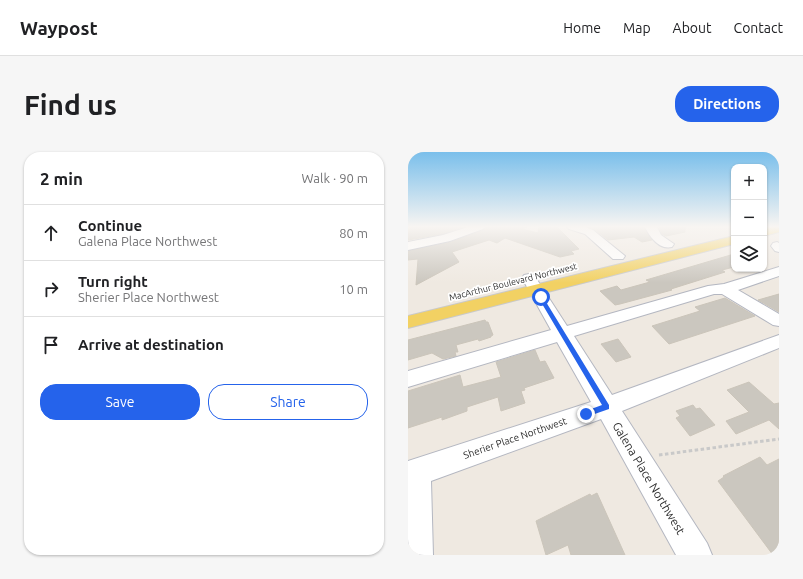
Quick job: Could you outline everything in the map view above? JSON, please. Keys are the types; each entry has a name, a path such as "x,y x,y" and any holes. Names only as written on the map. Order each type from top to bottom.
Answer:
{"main road":[{"name":"MacArthur Boulevard Northwest","path":"408,322 618,256 660,246"},
{"name":"MacArthur Boulevard Northwest","path":"408,308 532,284 707,246"}],"street":[{"path":"606,246 618,256"},
{"path":"408,379 713,289 725,289 779,271"},
{"name":"Galena Place Northwest","path":"532,284 563,333 695,555"},
{"path":"725,289 779,321"},
{"name":"Sherier Place Northwest","path":"412,473 607,407 779,341"},
{"path":"412,473 416,555"}],"path":[{"path":"655,456 779,439"}],"building":[{"path":"433,246 471,246 452,252 459,262 416,285 418,259 408,260 408,251"},
{"path":"528,246 576,246 579,249 571,251 574,254 560,257"},
{"path":"731,255 731,268 722,270 725,272 671,289 672,290 615,305 600,291 617,286 621,290 650,282 646,280"},
{"path":"779,294 779,312 758,300"},
{"path":"725,298 755,316 669,344 652,326 700,311 695,307"},
{"path":"485,320 488,322 493,335 479,341 478,339 456,345 458,352 455,352 456,356 443,359 432,353 408,360 408,340"},
{"path":"618,339 631,357 616,362 601,344"},
{"path":"535,350 540,362 545,361 554,378 524,388 525,390 521,391 525,403 501,411 498,397 467,407 467,411 442,420 442,417 408,428 408,391 460,375 463,387 501,377 496,362"},
{"path":"749,382 774,404 779,403 779,429 769,420 736,434 726,421 749,412 727,390"},
{"path":"693,405 696,409 700,408 715,425 690,436 676,418 680,416 676,411"},
{"path":"760,457 767,465 779,459 779,555 773,555 718,481 724,477 723,476"},
{"path":"597,493 625,555 571,555 568,545 546,555 536,521 590,494 591,496"}],"route":[{"path":"541,297 607,407 586,414"}]}
